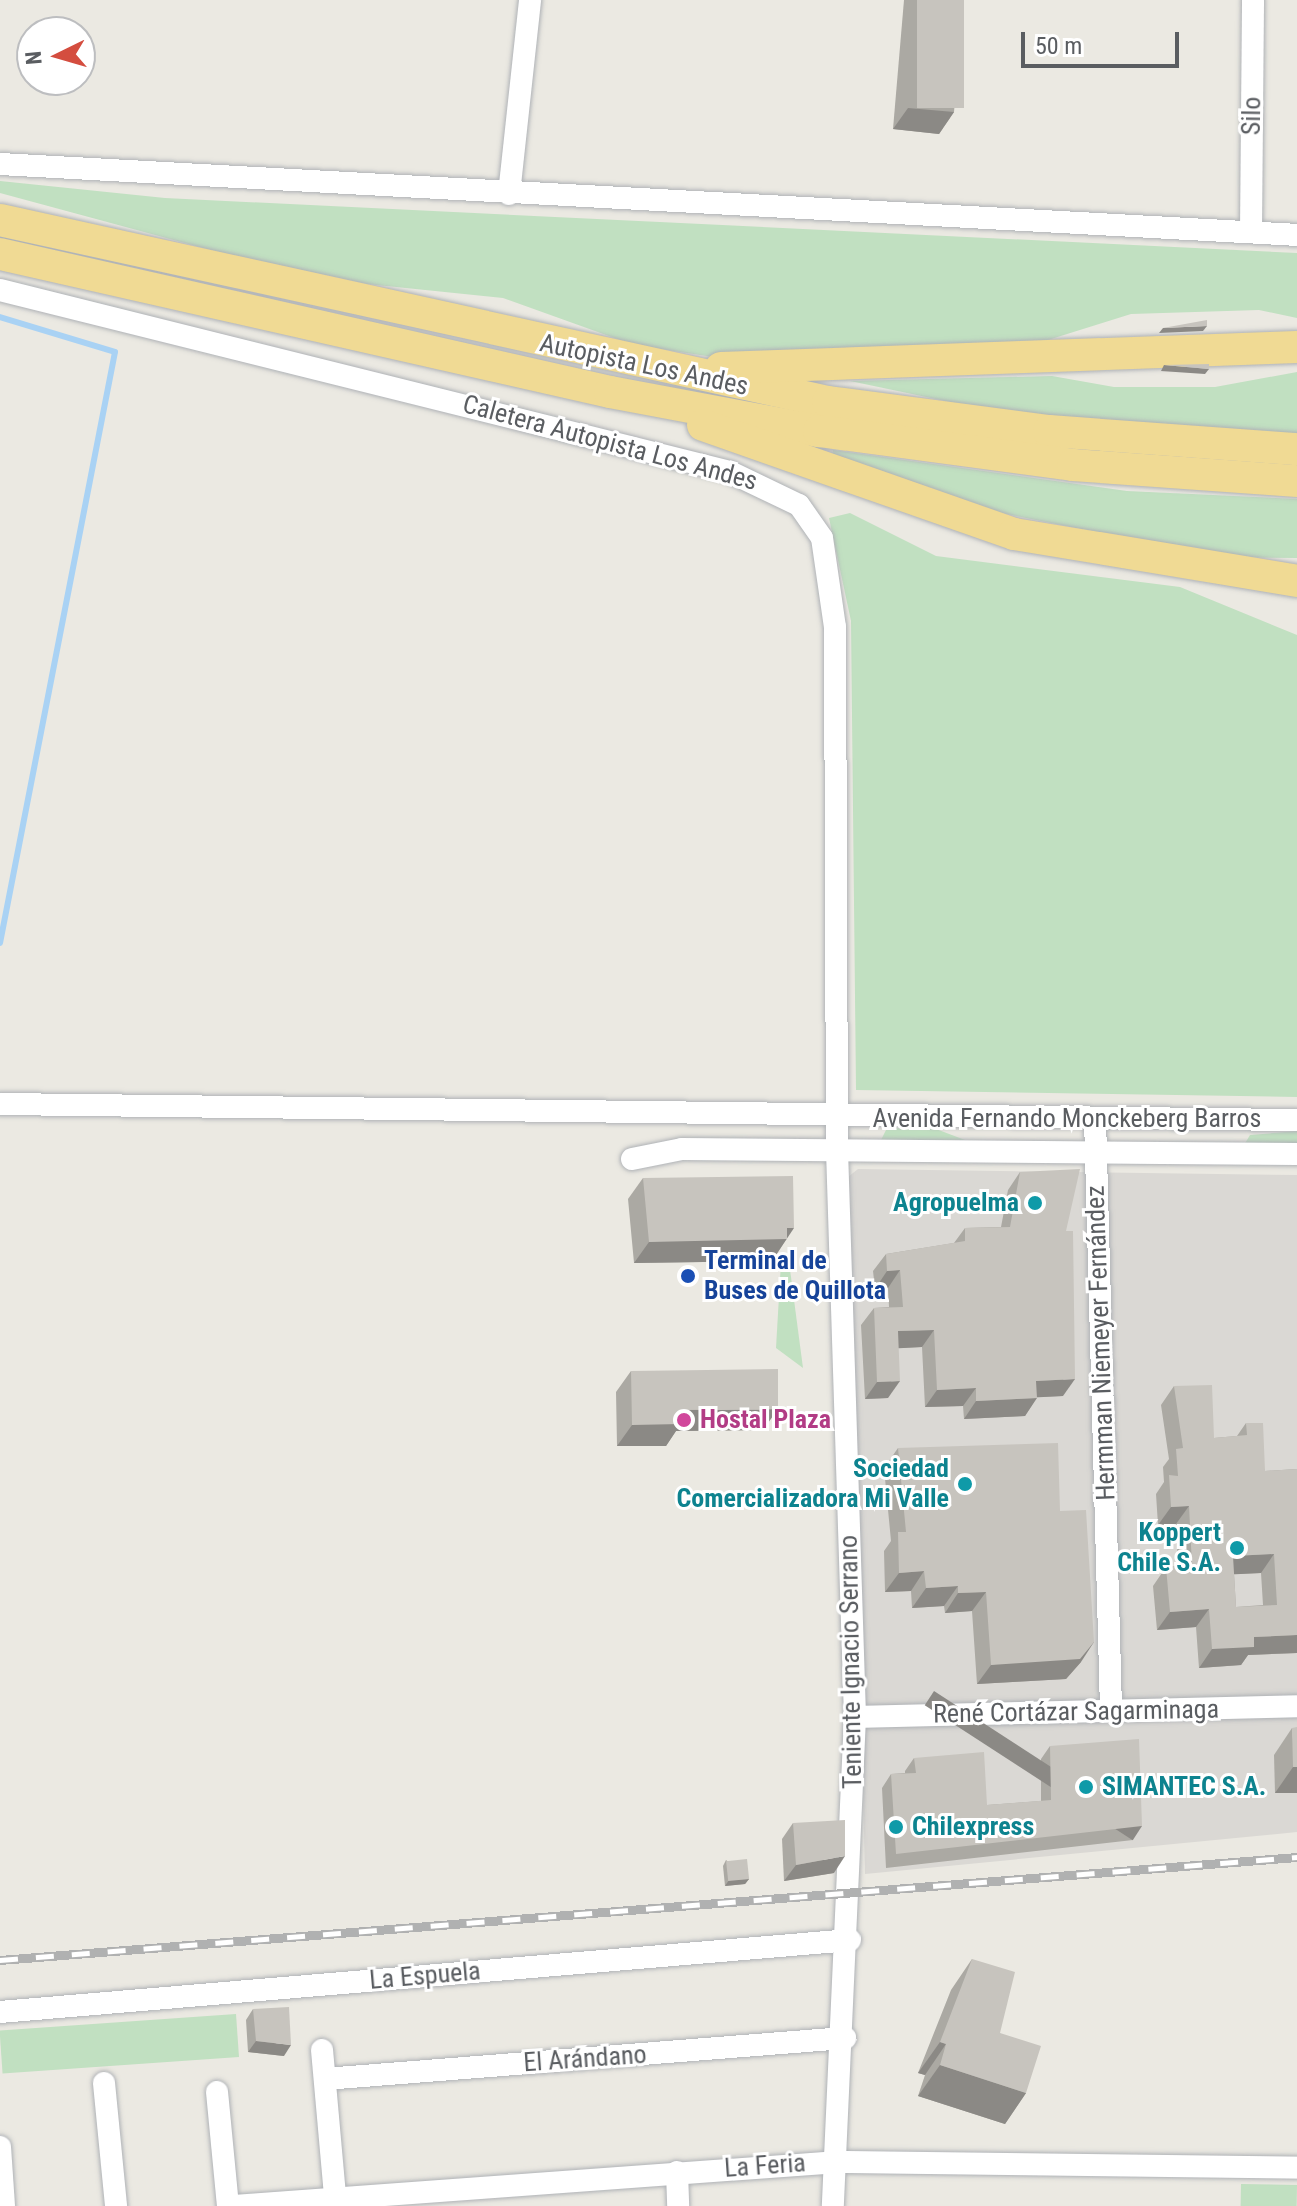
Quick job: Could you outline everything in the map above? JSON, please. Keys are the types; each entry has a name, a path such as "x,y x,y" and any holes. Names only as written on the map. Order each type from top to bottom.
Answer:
{"highway":[{"name":"Autopista Los Andes","path":"0,220 627,363 828,402 1049,431 1297,449"},
{"name":"Autopista Los Andes","path":"0,254 610,392 934,448 1297,481"},
{"path":"627,363 720,368 1297,347"},
{"path":"610,392 1014,534 1297,581"}],"street":[{"path":"509,194 530,0"},
{"name":"Silo","path":"1251,232 1253,0"},
{"path":"0,164 1297,235"},
{"name":"Caletera Autopista Los Andes","path":"0,290 660,452 771,486 799,505 822,538 833,592 837,1117"},
{"name":"Avenida Fernando Monckeberg Barros","path":"0,1104 672,1108 837,1117 1297,1120"},
{"name":"Teniente Ignacio Serrano","path":"833,2206 850,1940 855,1717 837,1117"},
{"name":"Hermman Niemeyer Fernández","path":"1095,1118 1111,1711"},
{"name":"Avenida Fernando Monckeberg Barros","path":"632,1159 657,1150 1297,1154"},
{"name":"René Cortázar Sagarminaga","path":"855,1717 1297,1706"},
{"name":"La Espuela","path":"0,2012 850,1940"},
{"name":"El Arándano","path":"325,2079 845,2038"},
{"path":"322,2050 336,2202"},
{"path":"104,2083 116,2206"},
{"path":"217,2092 228,2206"},
{"path":"0,2147 4,2206"},
{"name":"La Feria","path":"234,2206 336,2202 677,2172 838,2162 1297,2168"},
{"path":"677,2172 678,2206"}],"shaded area":[{"path":"858,1169 1297,1175 1297,1832 865,1874 848,1177"}],"green space":[{"path":"0,181 165,198 1297,253 1297,318 1259,310 1131,314 1010,352 720,358 634,345 503,298 367,284 218,252 0,193"},
{"path":"1297,372 1297,434 1041,421 850,381 1052,376 1114,387 1215,387"},
{"path":"833,450 1127,491 1297,499 1297,558 1222,557 971,507 831,461"},
{"path":"850,513 936,556 1180,587 1297,635 1297,1097 856,1090 851,621 829,518"},
{"path":"887,1128 936,1129 965,1140 881,1140"},
{"path":"1297,1131 1297,1145 1244,1145 1250,1135"},
{"path":"781,1262 789,1262 803,1368 776,1348"},
{"path":"236,2014 239,2057 3,2073 0,2031"},
{"path":"1241,2184 1297,2185 1297,2206 1241,2206"}],"building":[{"path":"917,0 964,0 964,108 917,108"},
{"path":"1207,320 1207,326 1163,328"},
{"path":"1209,364 1209,369 1164,365"},
{"path":"1080,1169 1066,1231 1073,1231 1075,1379 1036,1381 1037,1398 976,1401 976,1388 937,1390 934,1330 898,1331 900,1381 877,1382 874,1308 903,1307 900,1270 887,1271 886,1254 965,1241 965,1228 1010,1227 1020,1172"},
{"path":"793,1176 794,1228 787,1228 787,1239 649,1242 643,1178"},
{"path":"778,1369 778,1409 680,1410 681,1424 632,1425 631,1371"},
{"path":"1212,1385 1214,1438 1247,1435 1246,1423 1263,1423 1265,1471 1297,1469 1297,1635 1254,1637 1254,1647 1212,1649 1209,1609 1170,1612 1166,1567 1192,1565 1189,1506 1171,1507 1169,1475 1178,1476 1176,1449 1183,1448 1174,1386","holes":["1274,1554 1277,1605 1236,1607 1233,1556"]},
{"path":"1058,1443 1060,1511 1086,1510 1094,1642 1080,1659 991,1665 986,1592 958,1593 958,1586 926,1588 924,1571 899,1573 898,1532 906,1532 898,1448"},
{"path":"1297,1727 1297,1767 1293,1767 1292,1728"},
{"path":"1139,1739 1142,1826 896,1854 891,1774 916,1773 914,1758 984,1752 987,1805 1051,1800 1050,1746"},
{"path":"845,1820 845,1856 796,1865 793,1823"},
{"path":"747,1859 749,1879 728,1881 726,1861"},
{"path":"972,1959 1015,1972 1000,2033 1041,2046 1026,2093 940,2065 946,2044 940,2042"},
{"path":"289,2007 291,2045 256,2041 253,2009"}],"waterway":[{"path":"0,317 115,352 0,943"}],"railway":[{"path":"0,1960 1297,1857"}],"place":[{"name":"Agropuelma","path":"1035,1203"},
{"name":"Terminal de Buses de Quillota","path":"688,1276"},
{"name":"Hostal Plaza","path":"684,1420"},
{"name":"Sociedad Comercializadora Mi Valle","path":"965,1484"},
{"name":"Koppert Chile S.A.","path":"1237,1548"},
{"name":"SIMANTEC S.A.","path":"1086,1787"},
{"name":"Chilexpress","path":"896,1827"}]}
